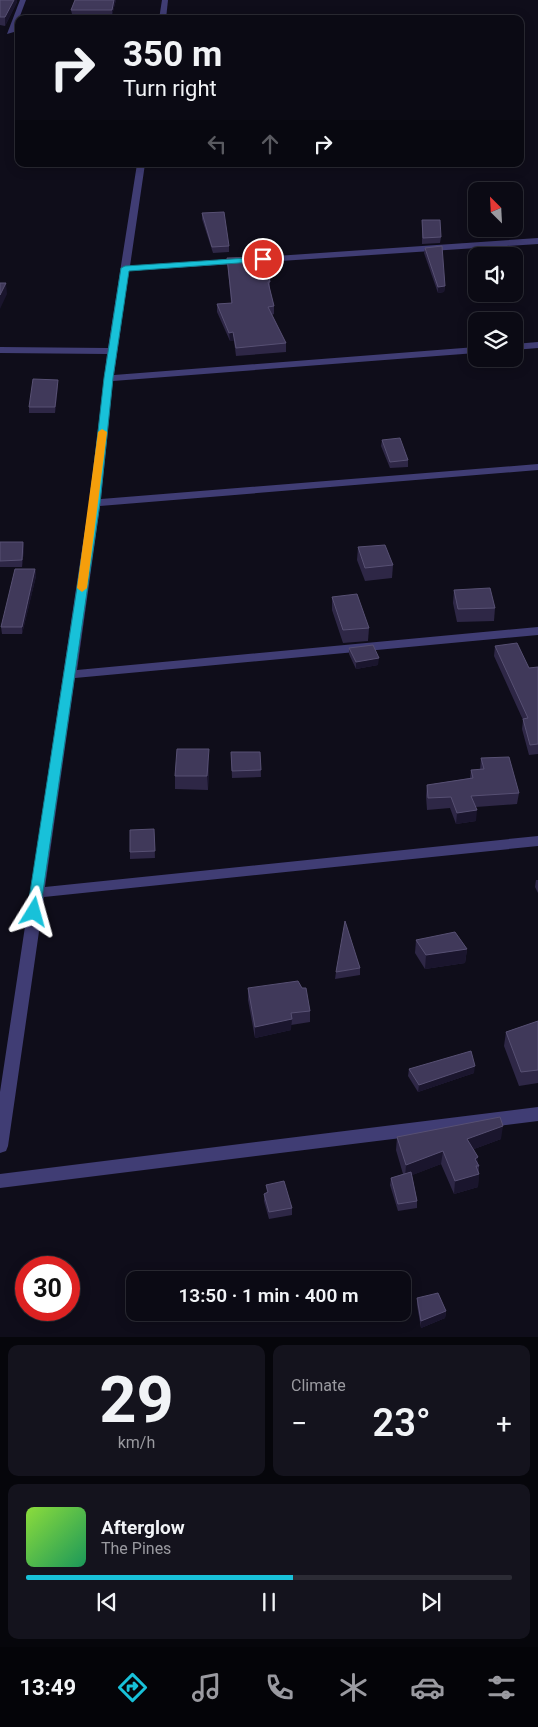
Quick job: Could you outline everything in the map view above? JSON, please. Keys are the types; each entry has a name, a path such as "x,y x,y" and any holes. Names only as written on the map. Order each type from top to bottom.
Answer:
{"street":[{"path":"19,15 23,0"},
{"path":"163,15 165,0"},
{"path":"0,32 15,32"},
{"path":"0,1146 95,503 108,378 141,167"},
{"path":"125,268 538,241"},
{"path":"523,346 538,345"},
{"path":"0,350 113,351"},
{"path":"108,378 468,351"},
{"path":"95,503 538,467"},
{"path":"69,675 538,631"},
{"path":"37,893 538,841"},
{"path":"0,1181 538,1114"}],"building":[{"path":"0,0 14,0 5,17 0,17"},
{"path":"75,0 114,0 112,10 71,10"},
{"path":"224,212 229,246 212,247 202,213"},
{"path":"422,220 440,220 441,237 423,238"},
{"path":"442,246 445,286 438,287 425,248"},
{"path":"266,257 270,282 268,282 274,306 268,307 286,343 236,348 233,332 229,333 217,304 232,303 227,258"},
{"path":"0,283 6,283 0,295"},
{"path":"33,379 58,380 55,407 29,407"},
{"path":"400,438 408,460 390,462 382,440"},
{"path":"0,542 23,542 22,560 0,561"},
{"path":"385,545 393,565 365,568 358,547"},
{"path":"15,569 35,569 22,627 1,627"},
{"path":"490,588 495,608 458,609 454,590"},
{"path":"357,594 369,628 343,630 332,597"},
{"path":"517,643 529,668 538,667 538,744 530,745 523,719 528,718 495,646"},
{"path":"373,645 379,658 356,662 349,648"},
{"path":"177,749 209,749 207,776 175,776"},
{"path":"231,752 260,752 261,770 232,771"},
{"path":"509,757 519,793 471,796 477,810 457,813 451,797 428,798 427,785 473,778 471,770 484,769 481,758"},
{"path":"154,829 155,851 130,852 130,830"},
{"path":"345,921 360,968 336,972"},
{"path":"455,932 467,949 426,955 416,940"},
{"path":"298,981 302,988 306,988 310,1011 291,1013 292,1019 255,1027 248,988"},
{"path":"538,1021 538,1070 521,1072 506,1032"},
{"path":"471,1051 475,1066 419,1085 409,1069"},
{"path":"500,1117 503,1126 467,1139 478,1157 475,1159 479,1166 476,1166 479,1174 455,1181 443,1151 406,1165 397,1137"},
{"path":"411,1172 417,1201 398,1204 391,1178"},
{"path":"284,1181 292,1208 269,1212 264,1194 268,1192 266,1185"},
{"path":"438,1293 446,1311 421,1321 417,1298"}],"slow traffic":[{"path":"82,588 95,503 102,432"}],"route":[{"path":"34,912 95,503 108,378 125,268 263,259"}]}
